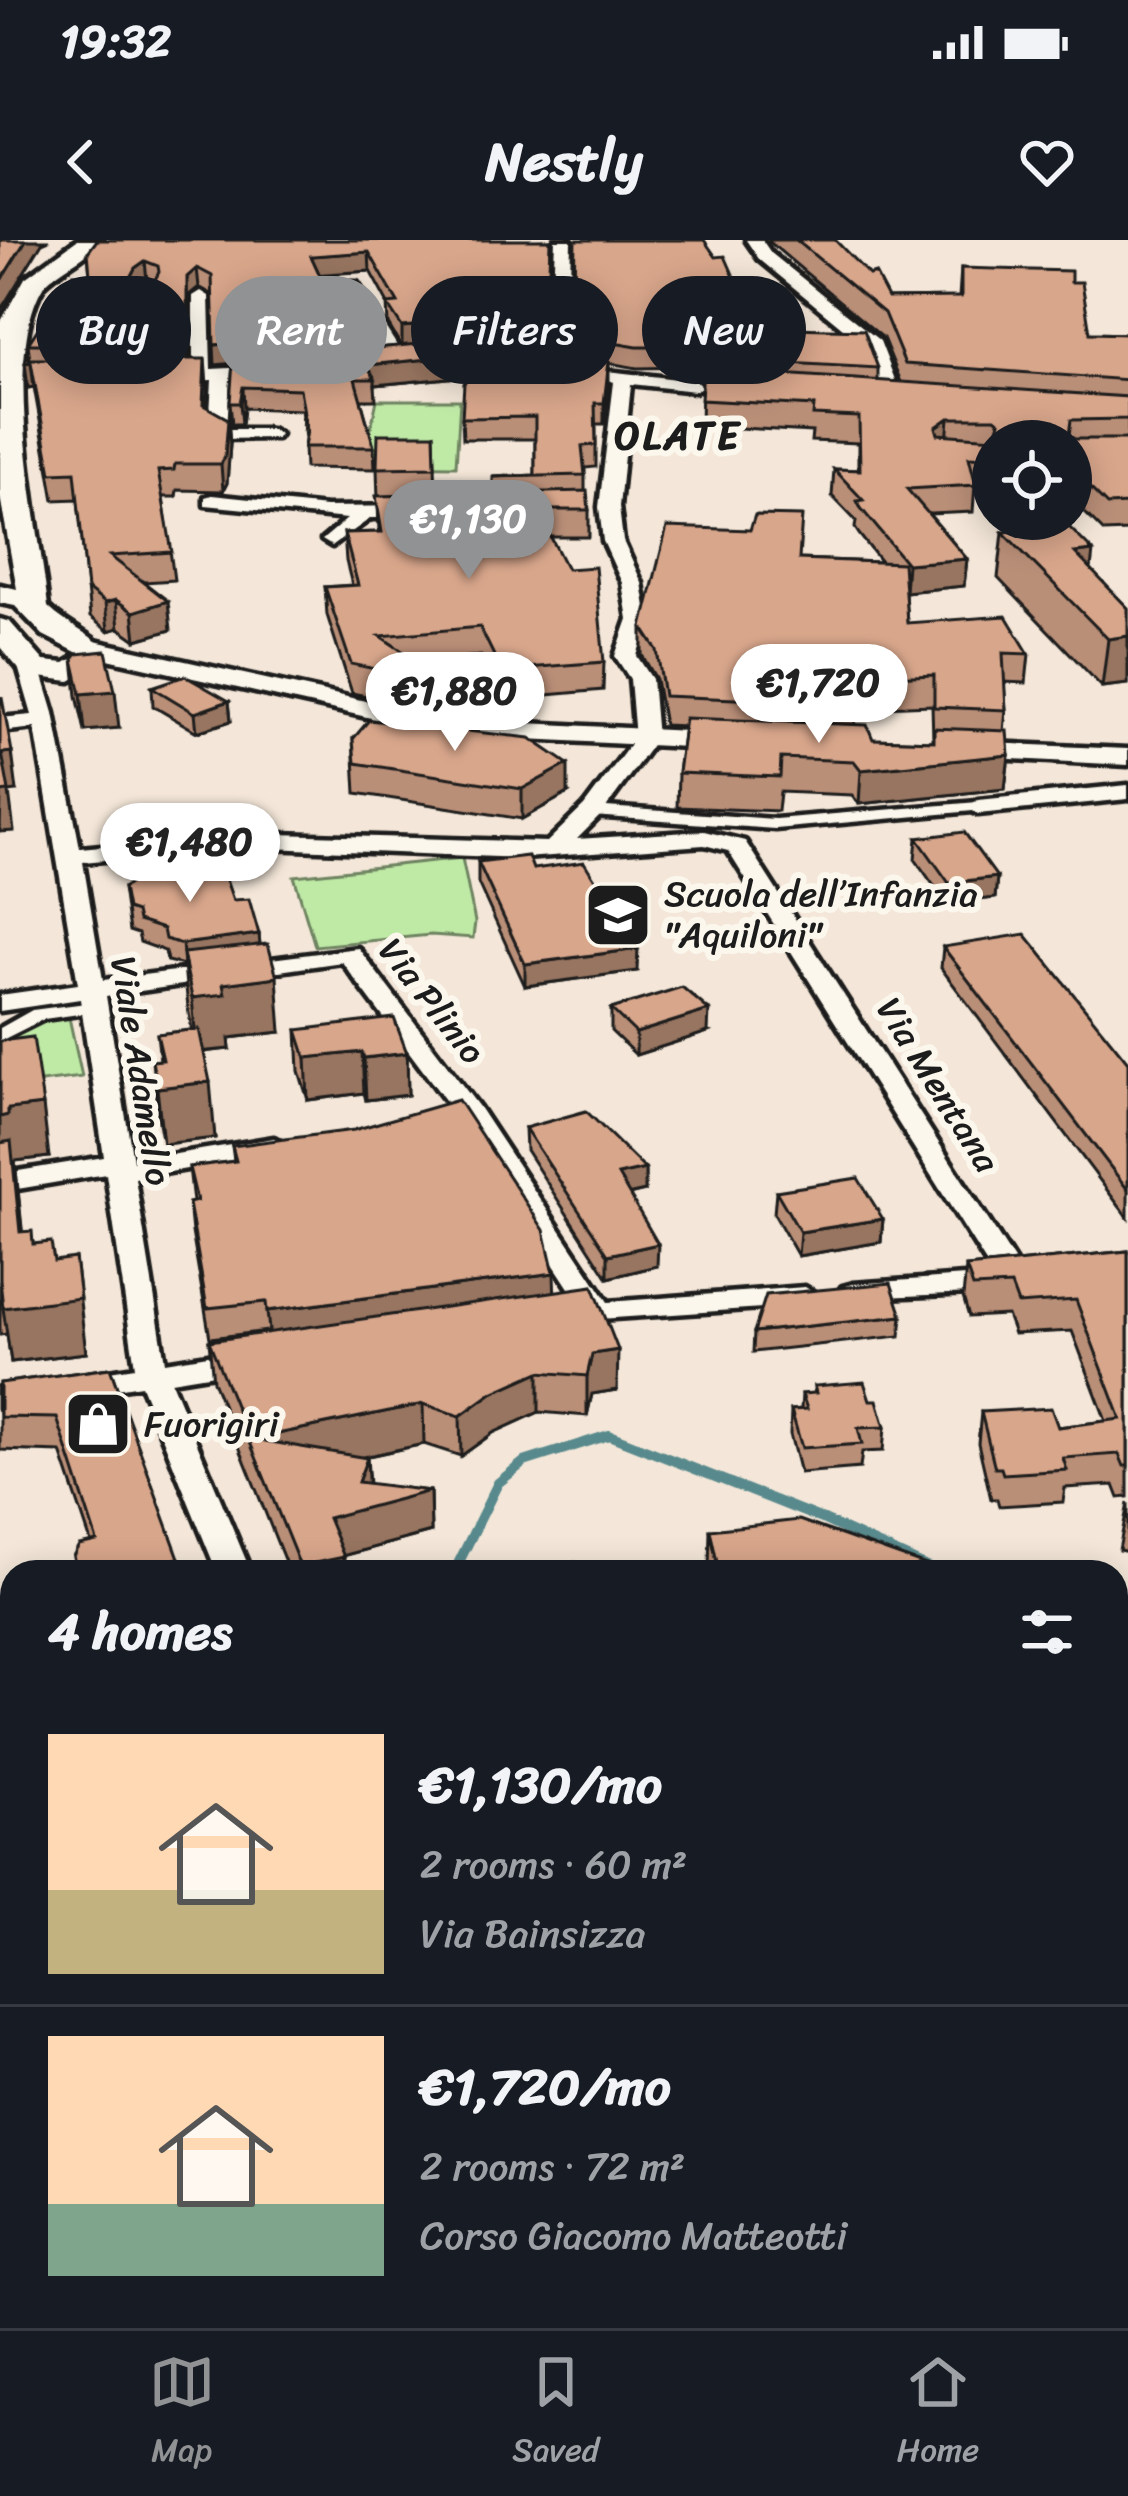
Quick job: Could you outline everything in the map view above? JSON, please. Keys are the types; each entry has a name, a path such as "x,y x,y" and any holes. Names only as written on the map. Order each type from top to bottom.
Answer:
{"main road":[{"path":"34,606 9,473 9,328 33,283 91,240"},
{"path":"0,628 20,646 28,663 58,673 87,658 34,606 0,590 14,570 21,547"}],"street":[{"path":"563,240 549,361 623,378 705,387"},
{"path":"754,240 765,256 814,299 874,344 885,397 940,401"},
{"path":"201,296 218,431 224,435 271,434"},
{"path":"191,376 215,376"},
{"path":"70,856 243,840 524,851 554,848 592,811 646,730 641,679 626,656 638,619 632,583 598,507 623,378"},
{"path":"212,501 366,513 432,511"},
{"path":"332,540 366,513"},
{"path":"0,725 44,717 56,689 87,658 193,671 447,727 646,730 749,742"},
{"name":"Viale Adamello","path":"28,663 44,717 70,856 152,1371 229,1560"},
{"path":"941,749 1128,757"},
{"path":"592,811 775,824 1128,792"},
{"name":"Via Mentana","path":"544,1318 1024,1281 737,846 704,838 554,848"},
{"name":"Via Plinio","path":"93,998 349,953 599,1311"},
{"path":"0,1003 93,998"},
{"path":"0,1035 39,1014 93,998"},
{"path":"0,1183 307,1140"},
{"path":"0,1398 273,1355"}],"green space":[{"path":"377,400 460,400 456,466 363,465"},
{"path":"462,858 475,922 473,938 431,935 315,946 294,876"},
{"path":"68,1013 82,1077 0,1087 0,1041 45,1016"}],"building":[{"path":"0,240 26,240 0,282"},
{"path":"97,240 550,240 549,276 411,276 411,326 402,327 387,304 398,303 387,276 369,252 311,256 320,276 215,276 214,345 212,276 197,268 188,276 157,276 158,266 145,261 131,276 72,276 90,275 88,252"},
{"path":"575,240 704,240 716,257 725,256 734,276 642,276 642,347 637,347 618,344 618,276 574,276"},
{"path":"796,240 835,240 869,275 875,273 888,298 961,297 961,268 1071,271 1071,282 1082,282 1090,333 1128,334 1128,380 905,364 884,313"},
{"path":"806,328 864,330 878,368 806,364"},
{"path":"411,345 411,361 387,363 387,347"},
{"path":"36,359 36,384 191,384 191,359 205,359 203,405 228,419 225,457 221,464 175,464 174,470 158,471 172,552 110,556 168,601 133,612 116,600 105,603 87,589 75,472 51,473 31,362 25,363"},
{"path":"806,376 1128,397 1128,419 949,418 936,427 938,434 972,436 972,485 907,489 967,559 907,564 860,507 857,501 863,500 834,469 860,470 859,417 813,415 814,406 701,400 702,384 806,384"},
{"path":"231,384 356,384 374,447 304,447 307,431 300,389 243,387 240,403 230,403"},
{"path":"464,384 606,384 604,403 595,403 596,445 582,446 585,475 493,477 535,475 535,417 462,418"},
{"path":"378,434 434,434 435,467 377,468"},
{"path":"1092,439 1128,439 1128,504 1107,505 1092,490"},
{"path":"587,491 589,510 537,510 567,569 595,567 604,662 501,670 480,627 380,636 453,685 351,664 325,587 358,585 344,533 382,532 376,496"},
{"path":"755,515 802,516 799,559 903,563 907,623 1006,616 1029,654 1003,653 1006,710 934,707 934,675 847,679 857,704 664,696 657,650 642,627 667,527 750,530"},
{"path":"1011,540 1082,540 1093,551 1075,553 1128,608 1128,636 1108,639"},
{"path":"106,651 115,691 81,694 73,659 77,654"},
{"path":"185,676 229,701 195,713 152,687"},
{"path":"0,697 12,752 2,753 9,791 0,792"},
{"path":"685,718 867,725 873,739 934,741 934,728 1007,731 1009,755 861,770 854,761 781,758 780,777 678,773"},
{"path":"369,720 530,738 568,764 522,789 355,763 353,739"},
{"path":"964,832 997,877 949,883 917,838"},
{"path":"528,856 533,869 584,862 638,949 525,964 478,862"},
{"path":"191,865 225,877 233,900 249,899 259,934 182,944 165,939 163,929 138,921 136,912 127,909 123,888 148,871"},
{"path":"1025,934 1128,1062 1128,1190 943,947"},
{"path":"268,944 277,977 223,984 225,994 192,998 183,953"},
{"path":"682,987 709,1010 636,1033 611,1009"},
{"path":"394,1018 407,1053 306,1058 297,1030"},
{"path":"199,1029 210,1082 157,1088 152,1061 163,1060 157,1034"},
{"path":"33,1037 43,1105 8,1109 8,1115 0,1117 0,1041"},
{"path":"458,1100 544,1230 554,1273 267,1311 266,1302 207,1308 189,1203 197,1201 189,1167 236,1161 232,1146 354,1130"},
{"path":"586,1111 645,1169 618,1175 658,1244 608,1255 525,1128"},
{"path":"11,1141 20,1232 32,1231 33,1244 51,1242 54,1261 75,1258 80,1298 3,1308 0,1143"},
{"path":"858,1178 883,1219 800,1232 776,1191"},
{"path":"1128,1251 1128,1466 1119,1454 1063,1458 1067,1470 1003,1474 995,1468 981,1412 1051,1408 1058,1427 1121,1419 1076,1300 1018,1304 1011,1285 973,1287 966,1267"},
{"path":"891,1283 902,1316 754,1332 766,1295"},
{"path":"593,1286 618,1350 592,1354 587,1376 539,1372 492,1393 460,1416 423,1404 253,1439 367,1458 358,1482 430,1491 328,1518 344,1557 298,1560 209,1341"},
{"path":"110,1368 179,1558 74,1560 79,1545 97,1541 57,1418 0,1417 0,1383"},
{"path":"864,1382 870,1400 877,1400 885,1427 858,1428 862,1444 802,1448 791,1410 807,1409 802,1394 816,1393 814,1386"},
{"path":"799,1520 912,1560 716,1560 710,1530"}],"waterway":[{"path":"460,1560 498,1483 524,1462 609,1435 822,1519 912,1560"}],"place":[{"name":"Scuola dell’Infanzia \"Aquiloni\"","path":"618,915"},
{"name":"Fuorigiri","path":"98,1424"}],"district":[{"name":"OLATE","path":"678,435"}]}
